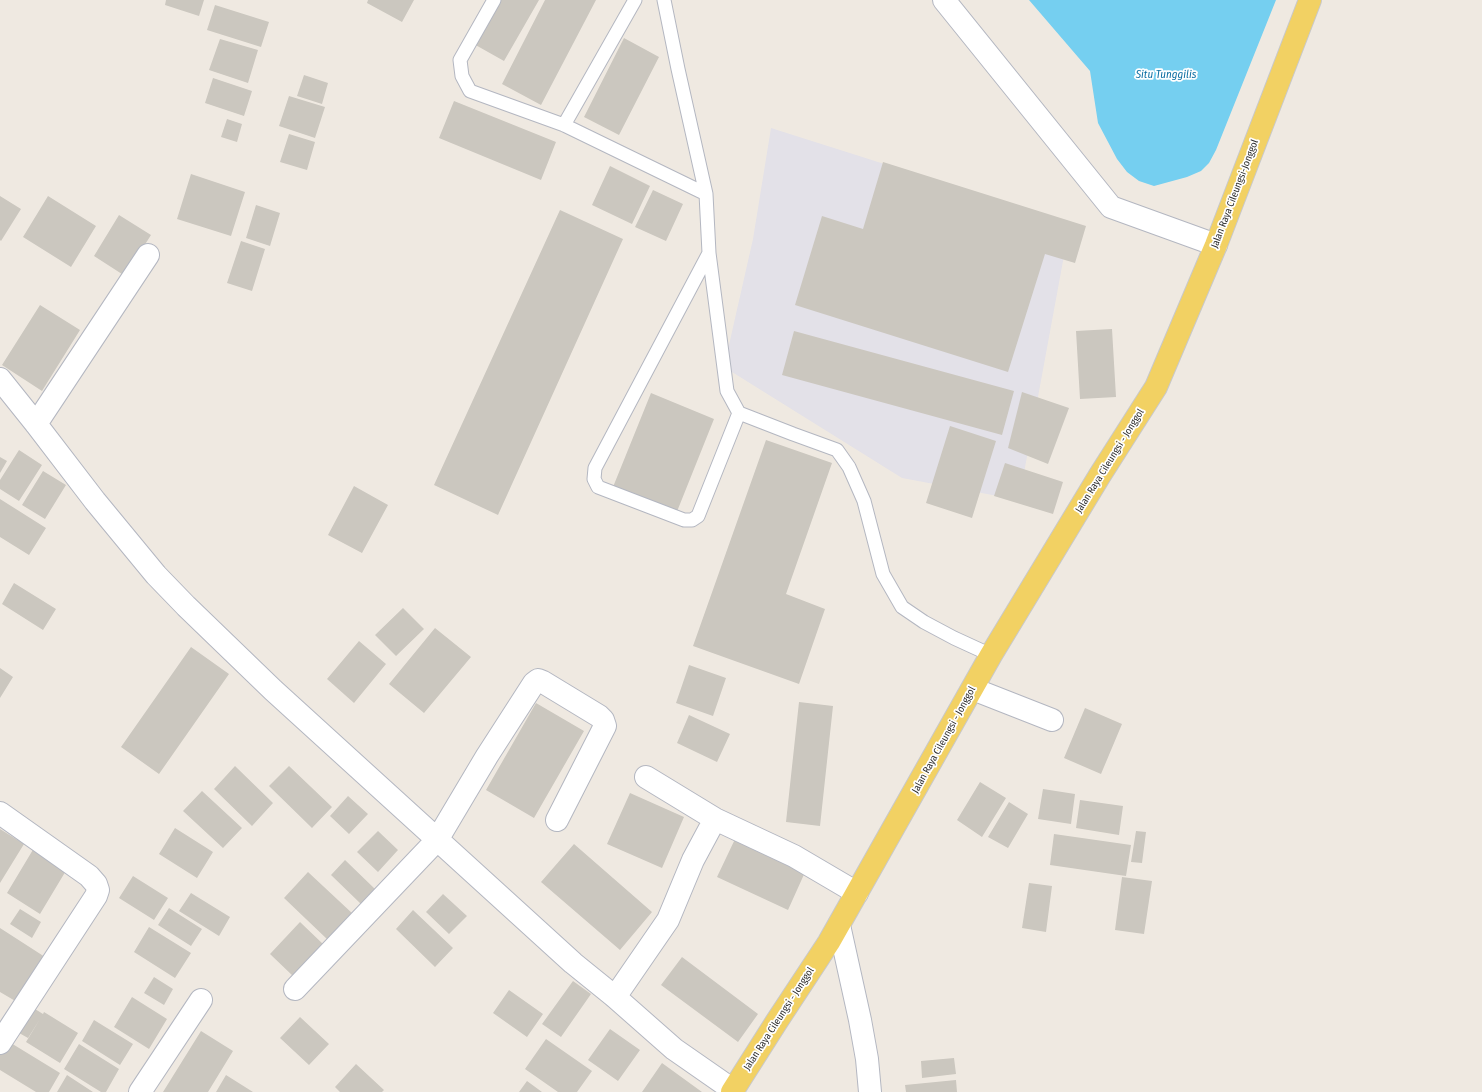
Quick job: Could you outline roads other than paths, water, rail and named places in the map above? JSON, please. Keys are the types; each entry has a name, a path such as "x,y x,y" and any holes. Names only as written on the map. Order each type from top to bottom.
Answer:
{"main road":[{"name":"Jalan Raya Cileungsi-Jonggol","path":"1156,387 1216,245 1310,0"},
{"name":"Jalan Raya Cileungsi - Jonggol","path":"733,1091 839,926 992,655 1100,475 1156,387"}],"street":[{"path":"944,0 1111,207 1216,245"},
{"path":"36,424 148,255"},
{"path":"0,379 95,501 161,580 273,690 573,963 615,997 674,1049 733,1091"},
{"path":"295,988 437,840 487,756 534,683 538,680 599,716 603,720 605,726 557,820"},
{"path":"973,689 1052,720"},
{"path":"646,777 715,819 794,856 857,893"},
{"path":"0,813 89,876 96,884 98,890 96,896 0,1043"},
{"path":"615,997 668,920 693,860 715,819"},
{"path":"839,926 860,1020 867,1059 870,1092"},
{"path":"140,1092 201,1000"}],"lane":[{"path":"494,0 460,60 462,76 470,91 564,125 706,194"},
{"path":"564,125 635,0"},
{"path":"664,0 706,194 709,253 727,391 739,413 837,450 849,467 864,501 883,574 902,607 924,622 954,638 992,655"},
{"path":"709,253 595,468 594,479 598,487 684,520 692,520 698,516 739,413"}],"water":[{"name":"Situ Tunggilis","path":"1029,0 1276,0 1216,150 1209,163 1201,171 1187,177 1154,186 1139,181 1127,172 1117,159 1098,123 1090,71"}]}
